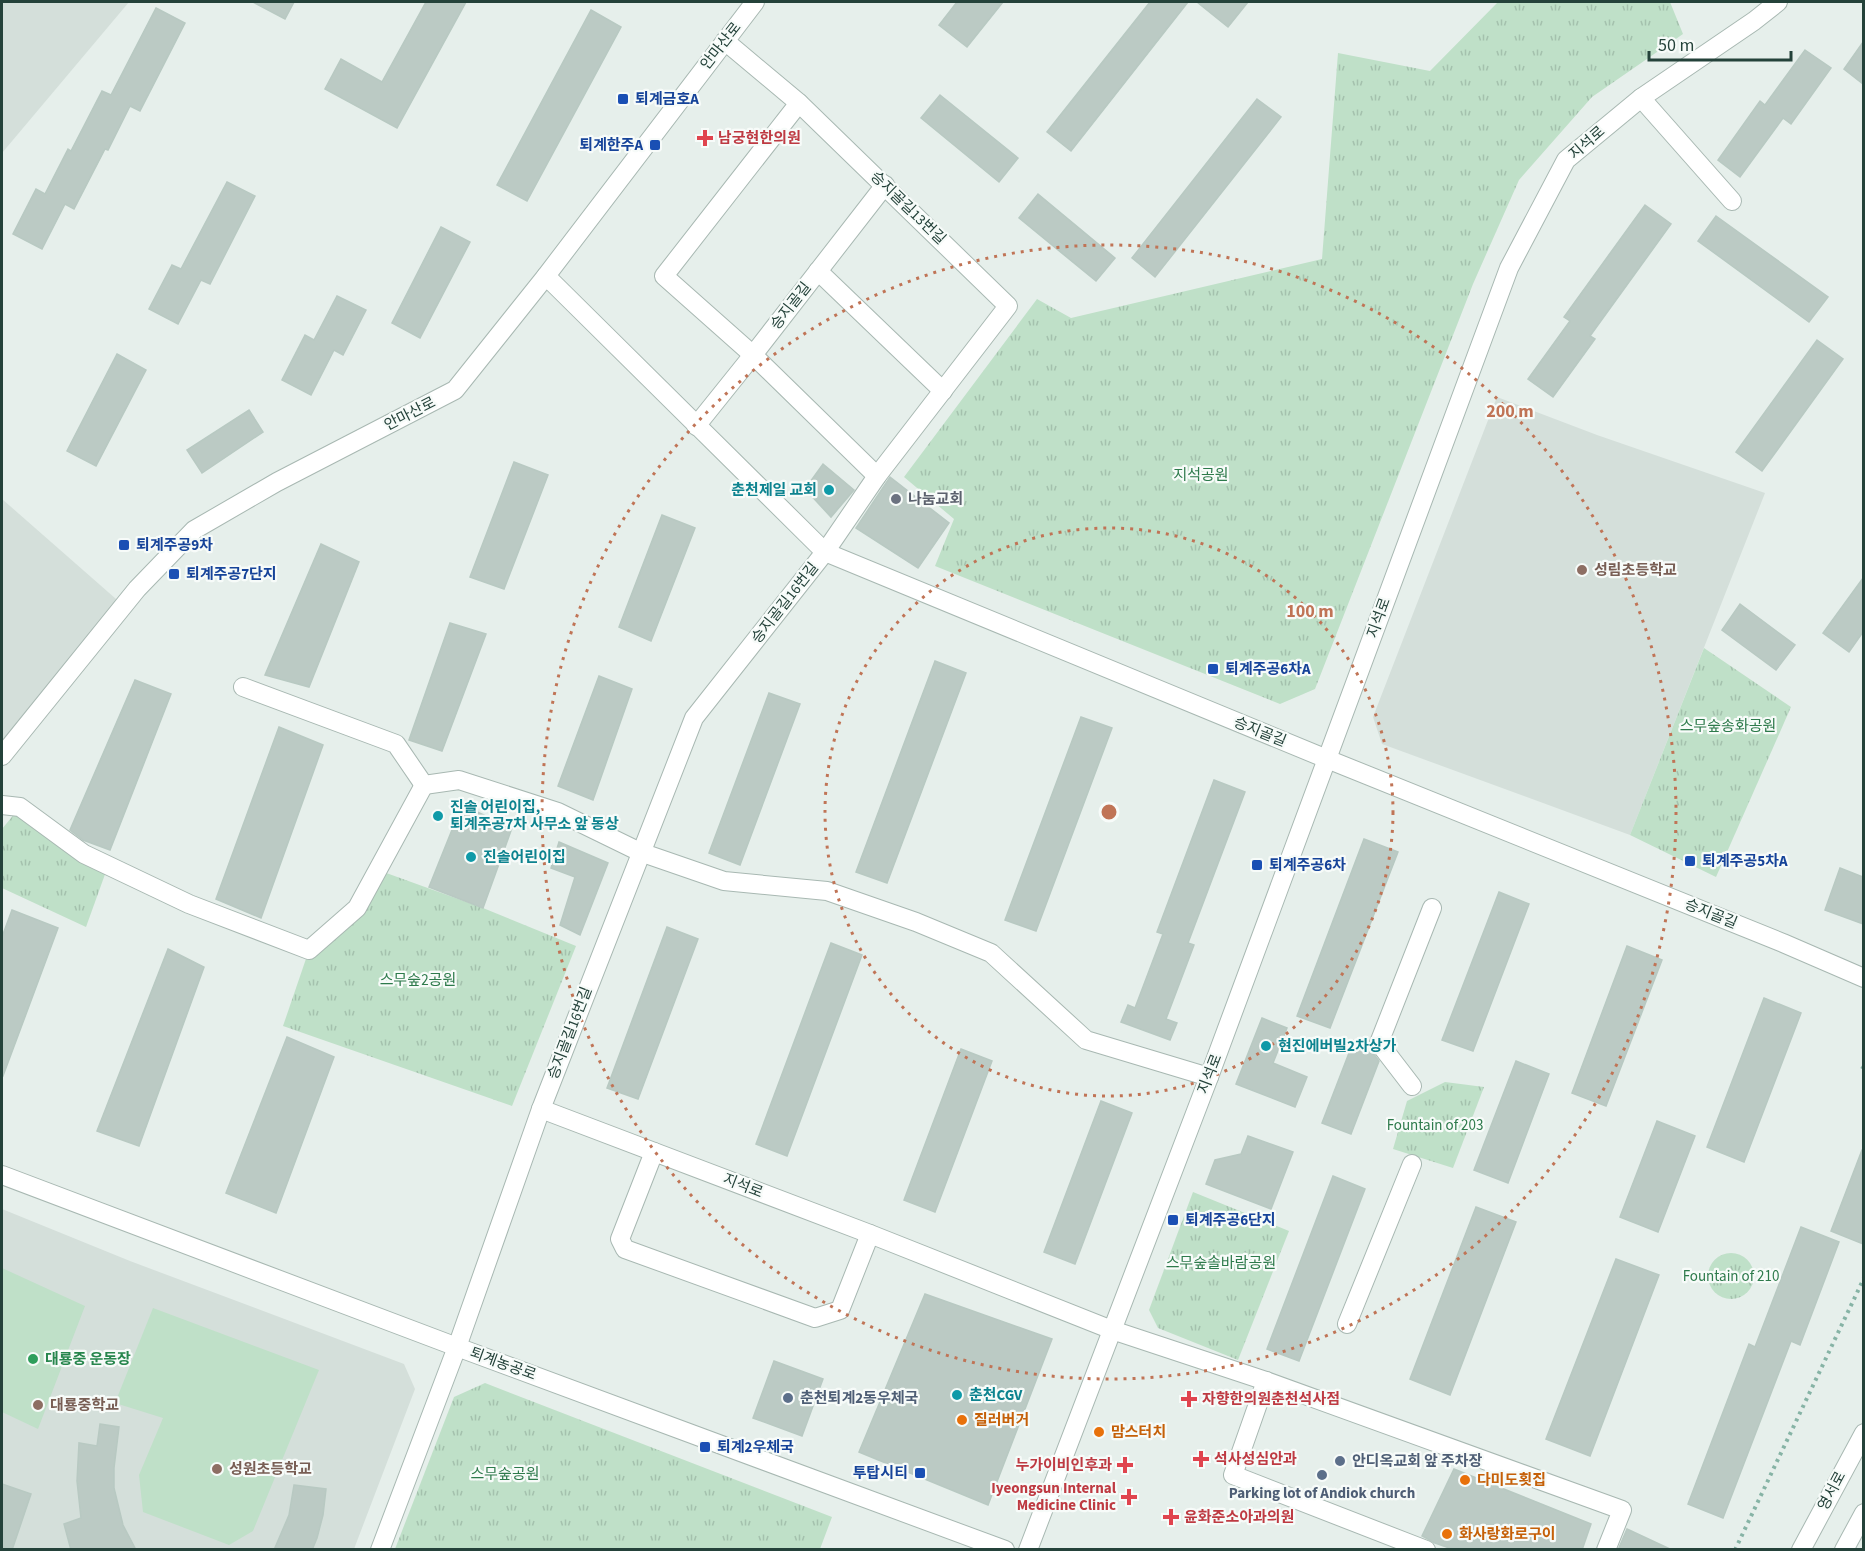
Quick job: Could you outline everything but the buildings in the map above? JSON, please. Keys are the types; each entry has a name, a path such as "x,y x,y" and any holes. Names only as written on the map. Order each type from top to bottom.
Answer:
{"street":[{"name":"안마산로","path":"2,756 137,589 194,530 277,482 455,390 546,276 755,2"},
{"path":"1751,2 1754,21"},
{"name":"지석로","path":"1028,1550 1209,1077 1509,268 1566,160 1641,98 1778,2"},
{"name":"승지골길13번길","path":"725,41 799,103 1008,306 877,477 825,552"},
{"path":"1641,98 1732,201"},
{"path":"799,103 664,276 753,355 877,477"},
{"name":"승지골길","path":"696,426 885,185"},
{"path":"818,271 943,391"},
{"name":"승지골길","path":"546,276 825,552 1327,759 1783,943 1863,978"},
{"name":"승지골길16번길","path":"380,1550 457,1347 541,1109 693,718 825,552"},
{"path":"243,687 396,744 424,785"},
{"path":"424,785 459,780 558,812 640,852 724,881 827,891 927,927 991,953 1086,1040 1209,1077"},
{"path":"2,805 20,807 84,854 189,904 309,950 357,908 424,785"},
{"path":"1412,1086 1378,1043 1432,908"},
{"name":"지석로","path":"541,1109 870,1234 1112,1330"},
{"path":"654,1152 620,1239 625,1249 815,1318 840,1310 870,1234"},
{"path":"1347,1324 1412,1164"},
{"name":"퇴계농공로","path":"2,1174 457,1347 1005,1550"},
{"path":"1112,1330 1266,1381 1622,1510 1606,1550"},
{"path":"1266,1381 1233,1474 1425,1550"},
{"name":"영서로","path":"1801,1550 1863,1433"},
{"path":"1844,1550 1863,1513"}],"path":[{"path":"1735,1550 1863,1278"}],"shaded area":[{"path":"2,2 129,2 2,153"},
{"name":"성림초등학교","path":"1497,397 1597,435 1765,493 1630,835 1382,744 1373,717"},
{"path":"2,499 124,606 2,756"},
{"name":"성원초등학교","path":"2,1209 130,1261 404,1364 415,1389 354,1549 2,1549"}],"green space":[{"name":"지석공원","path":"1498,2 1670,2 1683,34 1592,97 1519,180 1473,284 1315,689 1280,704 935,566 954,519 904,477 1037,299 1071,318 1322,259 1338,53 1430,71"},
{"name":"스무숲송화공원","path":"1704,648 1791,707 1716,877 1630,835"},
{"path":"20,807 108,866 86,927 2,888 2,829"},
{"name":"스무숲2공원","path":"378,870 483,908 576,946 512,1106 283,1026 309,950"},
{"name":"Fountain of 203","path":"1445,1082 1484,1087 1453,1168 1393,1149 1407,1101"},
{"name":"스무숲솔바람공원","path":"1193,1192 1289,1231 1238,1360 1158,1328 1149,1310"},
{"name":"Fountain of 210","path":"1731,1253 1747,1260 1754,1276 1747,1292 1731,1299 1715,1292 1708,1276 1715,1260"},
{"name":"대룡중 운동장","path":"2,1268 85,1306 38,1429 2,1412"},
{"path":"153,1308 319,1370 253,1531 229,1545 143,1512 139,1475 163,1418 115,1403"},
{"name":"스무숲공원","path":"485,1383 832,1517 820,1549 395,1549 454,1397"}],"place":[{"name":"퇴계금호A","path":"623,99"},
{"name":"남궁현한의원","path":"705,138"},
{"name":"퇴계한주A","path":"655,145"},
{"name":"춘천제일 교회","path":"829,490"},
{"name":"나눔교회","path":"896,499"},
{"name":"퇴계주공9차","path":"124,545"},
{"name":"성림초등학교","path":"1582,570"},
{"name":"퇴계주공7단지","path":"174,574"},
{"name":"퇴계주공6차A","path":"1213,669"},
{"name":"진솔 어린이집, 퇴계주공7차 사무소 앞 동상","path":"438,816"},
{"name":"진솔어린이집","path":"471,857"},
{"name":"퇴계주공5차A","path":"1690,861"},
{"name":"퇴계주공6차","path":"1257,865"},
{"name":"현진에버빌2차상가","path":"1266,1046"},
{"name":"퇴계주공6단지","path":"1173,1220"},
{"name":"대룡중 운동장","path":"33,1359"},
{"name":"춘천CGV","path":"957,1395"},
{"name":"춘천퇴계2동우체국","path":"788,1398"},
{"name":"자향한의원춘천석사점","path":"1189,1399"},
{"name":"대룡중학교","path":"38,1405"},
{"name":"질러버거","path":"962,1420"},
{"name":"맘스터치","path":"1099,1432"},
{"name":"퇴계2우체국","path":"705,1447"},
{"name":"석사성심안과","path":"1201,1459"},
{"name":"안디옥교회 앞 주차장","path":"1340,1461"},
{"name":"누가이비인후과","path":"1125,1465"},
{"name":"성원초등학교","path":"217,1469"},
{"name":"투탑시티","path":"920,1473"},
{"name":"Parking lot of Andiok church","path":"1322,1475"},
{"name":"다미도횟집","path":"1465,1480"},
{"name":"Iyeongsun Internal Medicine Clinic","path":"1129,1497"},
{"name":"윤화준소아과의원","path":"1171,1517"},
{"name":"화사랑화로구이","path":"1447,1534"}]}
